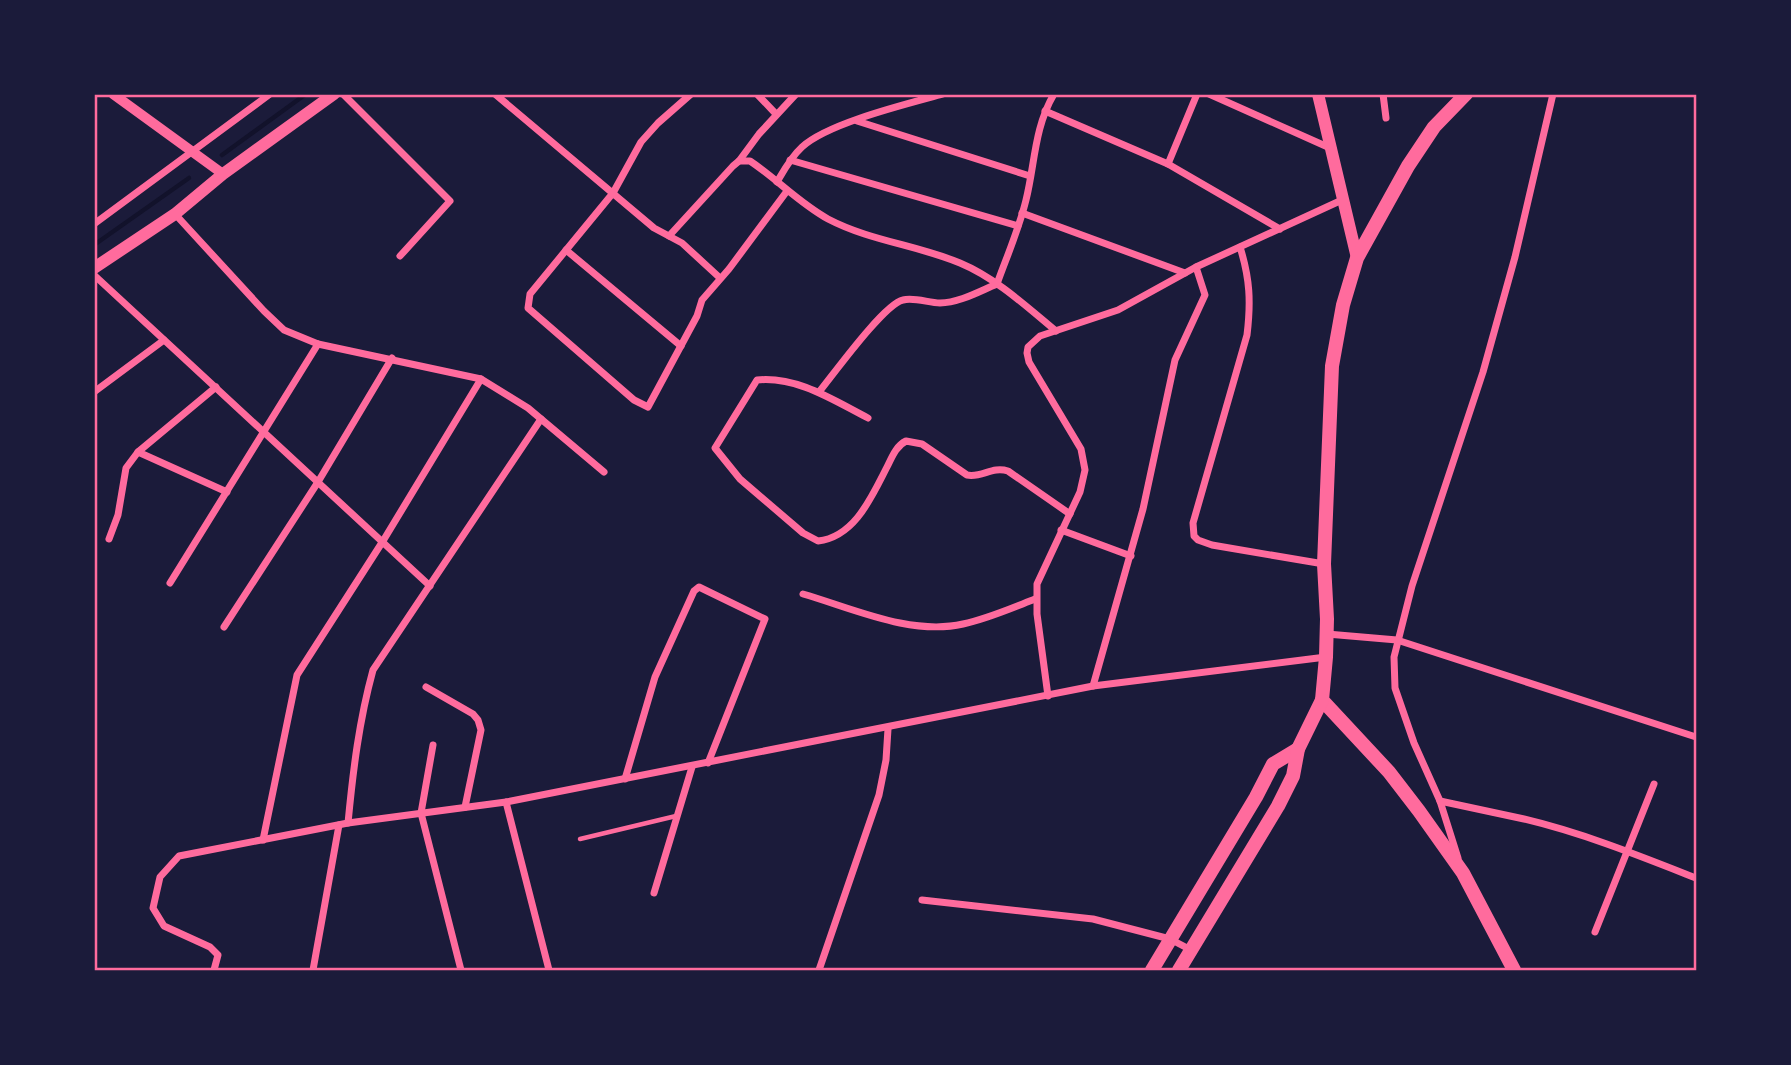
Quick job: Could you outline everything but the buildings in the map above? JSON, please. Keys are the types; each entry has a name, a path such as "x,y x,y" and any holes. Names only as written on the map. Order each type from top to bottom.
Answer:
{"main road":[{"path":"94,268 175,214 223,174 334,94"},
{"path":"1318,94 1357,258"},
{"path":"1179,971 1279,806 1293,776 1298,749 1322,700 1327,634 1324,564 1332,366 1343,305 1357,258 1408,166 1434,127 1466,94"},
{"path":"1322,700 1389,772 1463,873 1514,971"},
{"path":"1152,971 1273,764 1298,749"}],"street":[{"path":"113,94 223,174"},
{"path":"94,224 270,94"},
{"path":"343,94 450,201 400,256"},
{"path":"495,94 654,228 682,243 720,278"},
{"path":"691,94 658,123 642,142 612,193 530,294 528,308 634,400 648,407 698,316 702,300 729,269 787,191"},
{"path":"757,94 776,114"},
{"path":"668,236 739,161 776,114 796,94"},
{"path":"776,182 790,160 811,139 856,121 943,94"},
{"path":"819,392 882,315 895,304 903,300 943,303 997,284 1023,213 1034,147 1045,111 1054,94"},
{"path":"1168,164 1197,94"},
{"path":"1209,94 1330,148"},
{"path":"1383,94 1386,118"},
{"path":"1463,873 1440,801 1395,688 1394,657 1412,586 1483,372 1515,257 1553,94"},
{"path":"1045,111 1168,164 1280,229"},
{"path":"856,121 1030,176"},
{"path":"790,160 1018,226"},
{"path":"739,161 750,161 806,206 842,226 868,236 946,257 975,269 1056,331"},
{"path":"1048,696 1035,599 1040,573 1070,514 1084,479 1085,461 1081,449 1029,362 1027,353 1032,341 1118,310 1196,267 1342,200"},
{"path":"1023,213 1185,273"},
{"path":"175,214 284,330 318,344 481,379 528,408 604,472"},
{"path":"1240,247 1249,283 1250,312 1247,335 1193,523 1194,536 1212,545 1324,564"},
{"path":"566,250 681,346"},
{"path":"1093,686 1143,509 1175,360 1205,295 1196,267"},
{"path":"94,275 430,586"},
{"path":"94,392 164,340"},
{"path":"170,583 318,344"},
{"path":"224,627 318,482 392,358"},
{"path":"262,840 297,675 383,541 481,379"},
{"path":"868,418 819,392 786,381 757,380 715,448 740,480 803,533 818,541 838,535 865,508 896,450 906,441 922,444 967,475 974,476 1000,468 1008,471 1070,514"},
{"path":"109,539 118,515 126,468 138,452 216,387"},
{"path":"348,823 355,750 362,709 373,670 541,419"},
{"path":"138,452 227,492"},
{"path":"1061,530 1131,556"},
{"path":"625,779 656,677 694,591 699,587 765,619 708,763"},
{"path":"803,594 892,621 919,626 962,624 1035,599"},
{"path":"1327,634 1397,639 1696,737"},
{"path":"214,971 218,955 210,947 164,926 153,908 160,877 179,856 348,823 506,802 888,729 1093,686 1326,657"},
{"path":"426,687 473,714 478,720 481,730 465,807"},
{"path":"819,971 879,795 886,760 888,729"},
{"path":"433,745 421,813 461,971"},
{"path":"654,893 692,766"},
{"path":"1595,932 1654,784"},
{"path":"1440,801 1525,820 1628,852 1696,878"},
{"path":"506,802 549,971"},
{"path":"313,971 339,825"},
{"path":"922,900 1093,919 1170,939 1191,950"}],"lane":[{"path":"580,839 677,816"}],"waterway":[{"path":"222,155 306,94"},
{"path":"94,245 189,178"}]}
